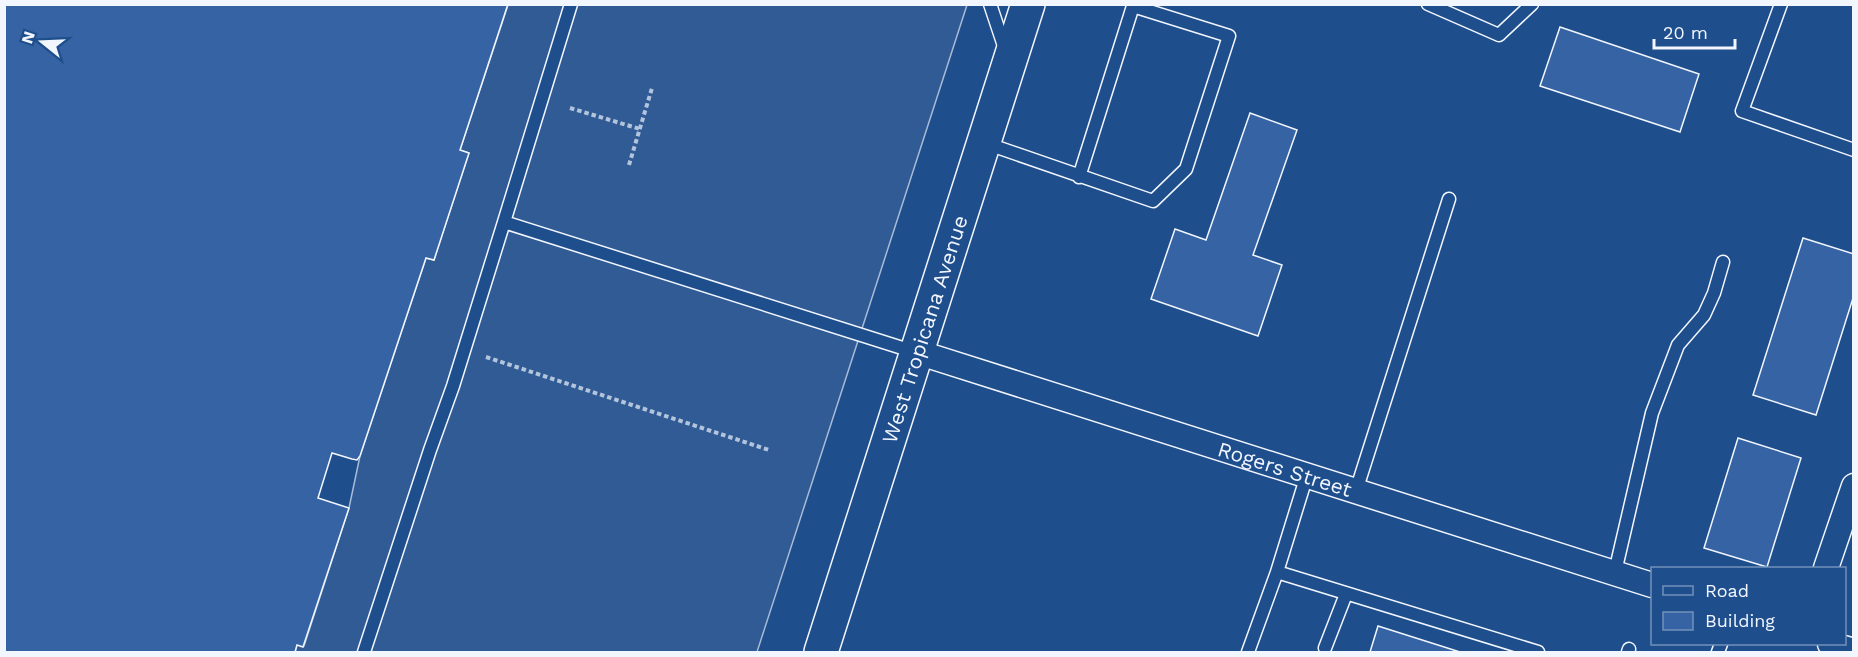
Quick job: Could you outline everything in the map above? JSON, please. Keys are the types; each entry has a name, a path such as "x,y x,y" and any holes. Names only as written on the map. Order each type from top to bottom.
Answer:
{"main road":[{"name":"West Tropicana Avenue","path":"821,642 917,352 1028,4"}],"street":[{"name":"Rogers Street","path":"917,352 1651,584"},
{"path":"1826,567 1850,512 1854,486"},
{"path":"1833,645 1854,651"}],"lane":[{"path":"364,652 453,386 571,4"},
{"path":"990,4 1010,61"},
{"path":"1428,4 1499,35 1532,4"},
{"path":"1781,4 1742,111 1854,150"},
{"path":"984,143 1079,177 1153,201 1186,169 1229,36 1133,6 1079,177"},
{"path":"1356,491 1449,199"},
{"path":"504,222 917,352"},
{"path":"1615,572 1652,413 1678,345 1704,315 1714,293 1723,262"},
{"path":"1248,652 1277,572 1307,475"},
{"path":"1277,572 1538,652"},
{"path":"1325,648 1346,594"}],"path":[{"path":"629,165 652,88"},
{"path":"570,108 640,129"},
{"path":"486,357 769,450"}],"shaded area":[{"path":"508,5 967,5 757,652 295,652 297,645 304,646 349,508 360,456 426,258 434,260 469,153 460,150"}],"building":[{"path":"4,4 508,4 460,150 469,153 434,260 426,258 360,456 357,460 332,453 318,498 349,508 303,647 297,645 295,652 4,652"},
{"path":"1560,27 1699,74 1680,132 1540,86"},
{"path":"1250,113 1297,130 1253,255 1282,265 1258,336 1151,299 1175,229 1206,240"},
{"path":"1803,238 1854,254 1854,295 1816,415 1753,395"},
{"path":"1738,438 1801,458 1767,567 1704,548"},
{"path":"1378,626 1460,652 1370,652"}]}
